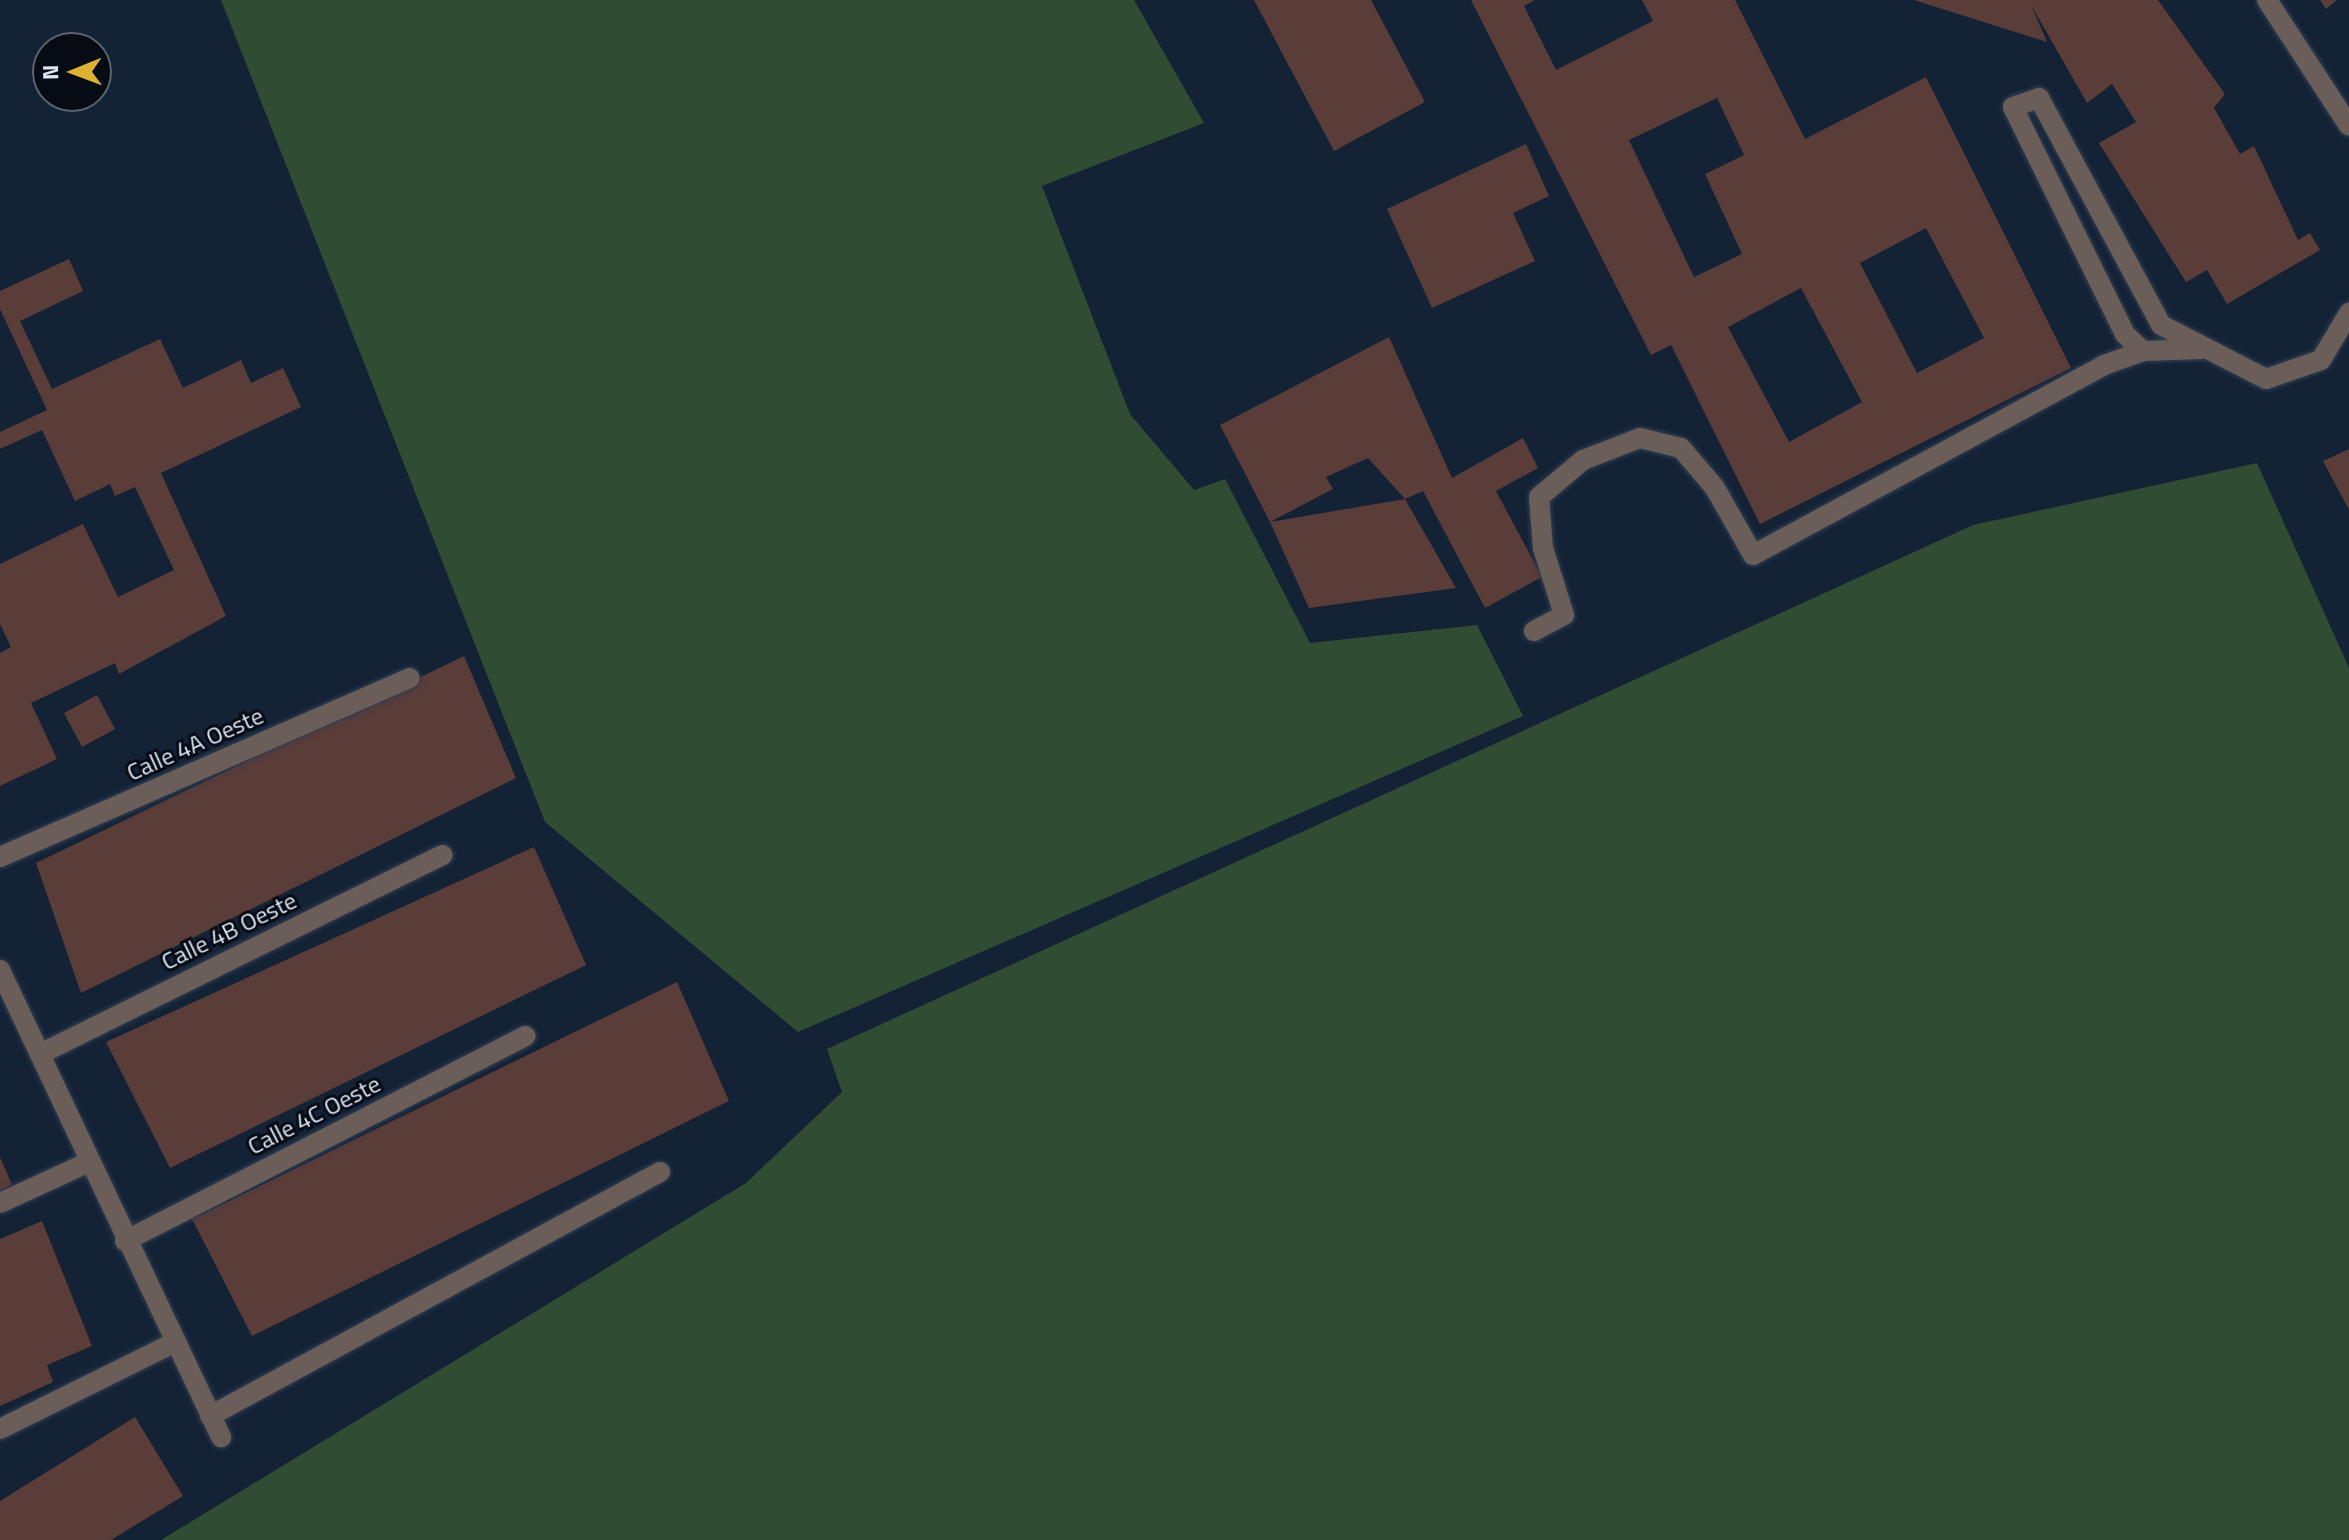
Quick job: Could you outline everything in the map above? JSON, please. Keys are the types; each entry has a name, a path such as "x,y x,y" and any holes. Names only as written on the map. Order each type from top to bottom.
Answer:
{"street":[{"path":"2267,0 2349,126"},
{"path":"2143,351 2125,334 2016,122 2013,107 2031,98 2039,98 2054,124 2161,325 2202,349 2266,379 2321,360 2349,313"},
{"path":"1534,631 1564,615 1543,548 1539,497 1583,460 1640,438 1681,448 1715,488 1753,555 2104,365 2143,351 2202,349"},
{"name":"Calle 4A Oeste","path":"0,857 410,678"},
{"name":"Calle 4B Oeste","path":"40,1054 442,855"},
{"path":"1,977 40,1054 87,1163 173,1343 221,1437"},
{"name":"Calle 4C Oeste","path":"125,1241 526,1036"},
{"path":"0,1203 87,1163"},
{"path":"210,1416 660,1172"},
{"path":"0,1429 173,1343"}],"green space":[{"path":"221,0 1134,0 1204,123 1042,186 1130,414 1194,490 1225,479 1310,643 1477,625 1523,716 798,1032 545,822"},
{"path":"2257,463 2349,668 2349,1540 161,1540 746,1183 842,1092 827,1049 1973,525"}],"building":[{"path":"1254,0 1371,0 1425,102 1334,151"},
{"path":"1471,0 1535,0 1524,6 1556,70 1653,21 1642,0 1735,0 1805,139 1926,77 2071,368 1760,524 1671,345 1651,355","holes":["1717,98 1744,155 1705,174 1742,254 1694,277 1629,140","1926,228 1984,338 1917,373 1860,263","1801,288 1862,402 1789,442 1728,327"]},
{"path":"1914,0 2158,0 2225,94 2214,108 2240,154 2254,146 2298,240 2310,233 2320,250 2227,304 2207,270 2186,282 2099,143 2136,122 2112,84 2087,103 2031,5 2047,42"},
{"path":"2320,0 2337,0 2326,9"},
{"path":"1526,144 1549,196 1513,213 1535,261 1432,308 1387,209"},
{"path":"69,259 83,291 20,321 52,389 160,339 183,388 241,360 251,383 283,368 301,407 161,473 226,616 119,674 115,663 31,703 57,759 0,786 0,653 11,647 0,624 0,564 83,524 118,597 174,570 135,487 115,496 110,484 75,501 42,430 0,449 0,432 47,410 0,309 0,291"},
{"path":"1389,337 1452,478 1523,438 1538,468 1496,491 1542,577 1485,608 1423,491 1405,499 1368,458 1326,477 1333,489 1270,522 1220,425"},
{"path":"2349,449 2349,510 2323,461"},
{"path":"1405,499 1456,588 1309,608 1270,522"},
{"path":"464,656 516,778 81,993 36,863"},
{"path":"97,695 115,729 82,747 64,713"},
{"path":"534,847 586,965 170,1168 106,1042"},
{"path":"677,982 729,1101 252,1336 192,1219"},
{"path":"0,1157 12,1185 0,1191"},
{"path":"42,1221 92,1346 47,1365 53,1382 0,1406 0,1239"},
{"path":"135,1417 183,1496 111,1540 0,1540 0,1501"}]}
